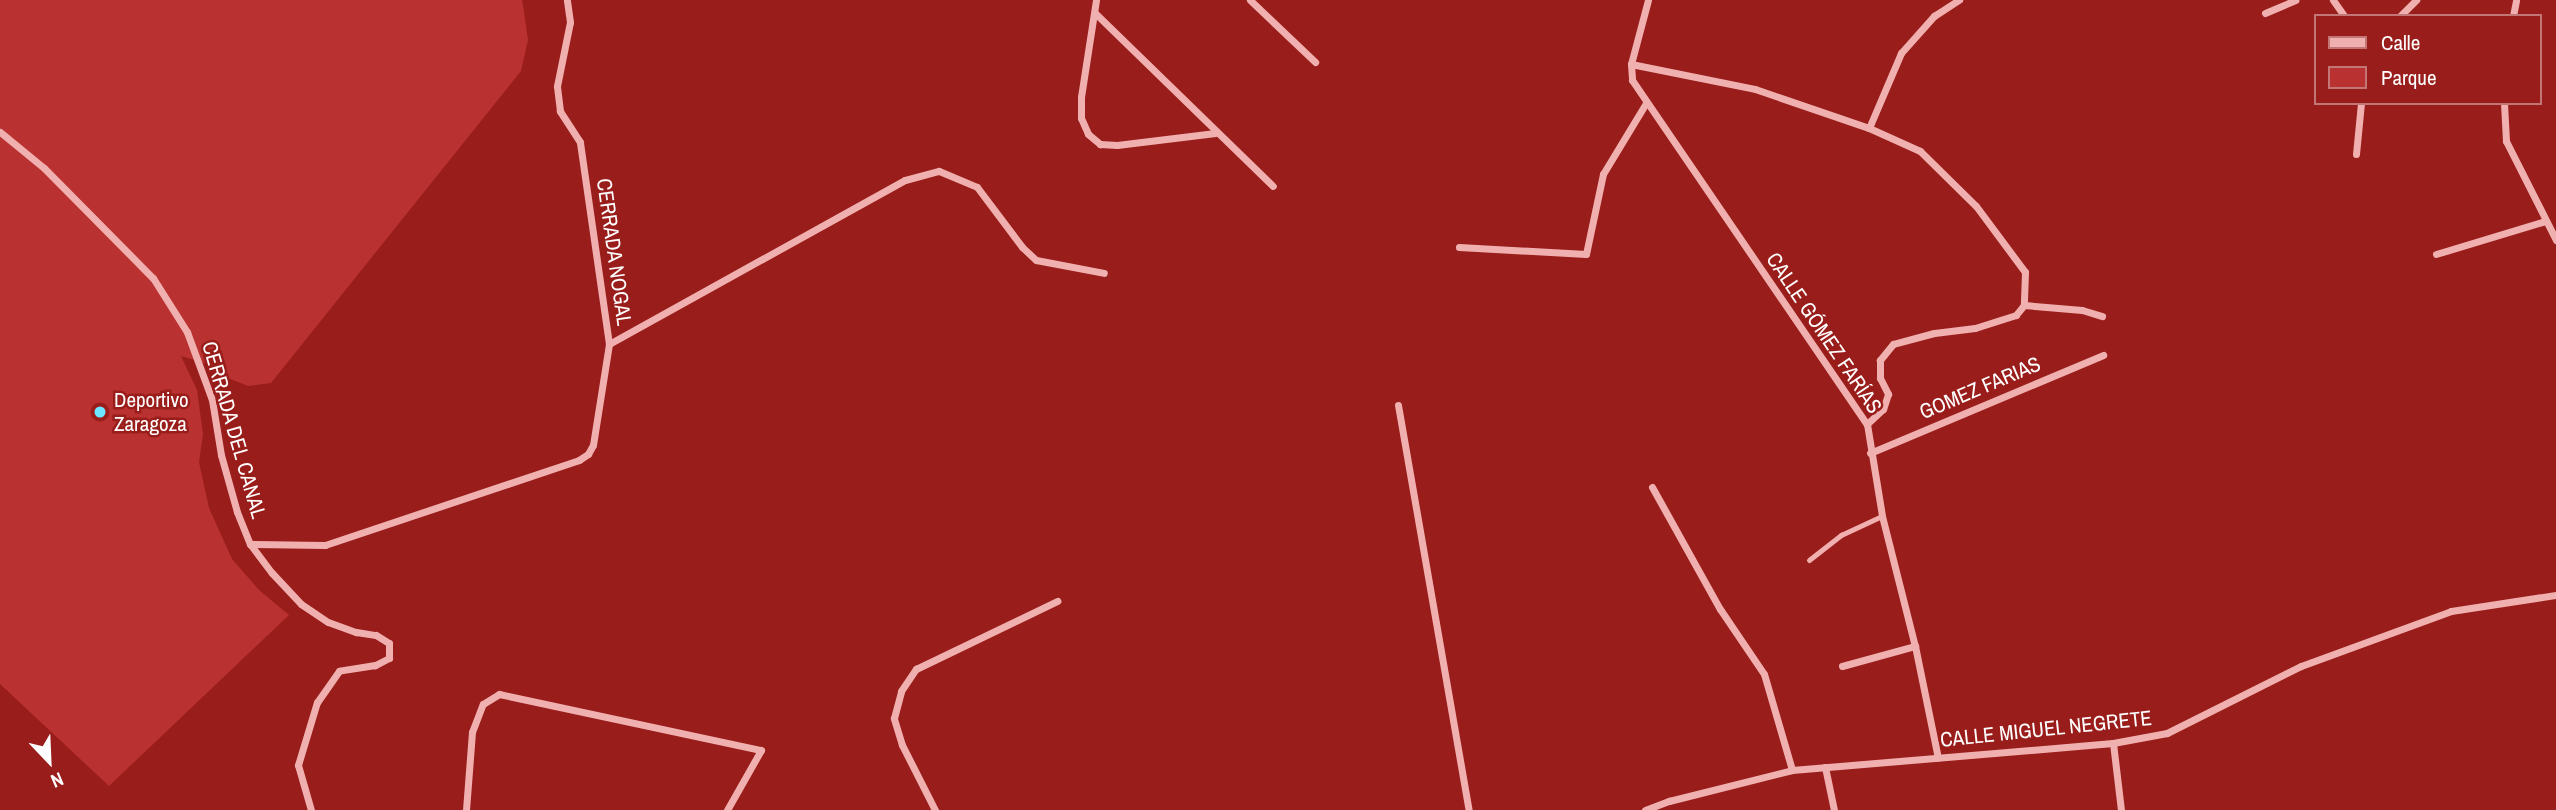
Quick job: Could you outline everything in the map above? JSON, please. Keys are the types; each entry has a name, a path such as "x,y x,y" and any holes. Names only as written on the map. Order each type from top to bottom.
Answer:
{"street":[{"name":"CERRADA NOGAL","path":"250,544 325,545 579,460 588,454 593,445 609,344 580,142 560,111 558,99 557,86 570,22 567,0"},
{"path":"1096,0 1081,97 1081,118 1088,134 1100,144 1117,145 1215,133"},
{"path":"1250,0 1315,62"},
{"path":"1648,0 1631,64 1755,89 1869,128 1920,151 1976,206 2025,272 2024,305 2016,315 1893,344 1880,360 1880,379 1888,394 1883,409 1867,424"},
{"path":"1869,128 1901,53 1934,16 1959,0"},
{"path":"2265,13 2295,0"},
{"path":"2402,14 2416,0"},
{"path":"1095,13 1215,133 1273,186"},
{"name":"CALLE GÓMEZ FARÍAS","path":"1631,64 1632,80 1646,103 1867,424 1882,516 1938,758"},
{"path":"1459,247 1586,254 1603,174 1646,103"},
{"path":"2356,154 2361,105"},
{"path":"2504,105 2507,141 2556,240"},
{"name":"CERRADA DEL CANAL","path":"0,132 44,168 153,278 187,332 212,400 220,455 250,544 301,604 328,622 356,632 376,635 389,643 389,658 375,665 339,671 317,702 298,765 311,810"},
{"path":"609,344 905,180 939,171 976,187 1022,247 1036,260 1104,272"},
{"path":"2436,254 2545,221"},
{"path":"2024,305 2082,310 2102,316"},
{"name":"GOMEZ FARIAS","path":"1870,453 2103,355"},
{"path":"1398,405 1469,810"},
{"path":"1651,487 1720,609 1764,674 1792,770"},
{"name":"CALLE MIGUEL NEGRETE","path":"1645,810 1669,801 1792,770 2113,743 2167,733 2301,666 2451,611 2556,595"},
{"path":"935,810 902,745 894,718 901,691 916,669 1057,601"},
{"path":"1842,666 1914,646"},
{"path":"466,810 472,732 483,704 499,694 761,750 727,810"},
{"path":"2113,743 2121,810"},
{"path":"1825,767 1834,810"}],"lane":[{"path":"1810,560 1841,535 1882,516"}],"green space":[{"name":"Deportivo Zaragoza","path":"0,0 522,0 528,40 521,71 271,383 248,386 228,378 214,366 181,356 197,390 203,434 199,462 209,508 232,559 259,590 289,615 109,786 0,684"}],"place":[{"name":"Deportivo Zaragoza","path":"100,412"}]}
